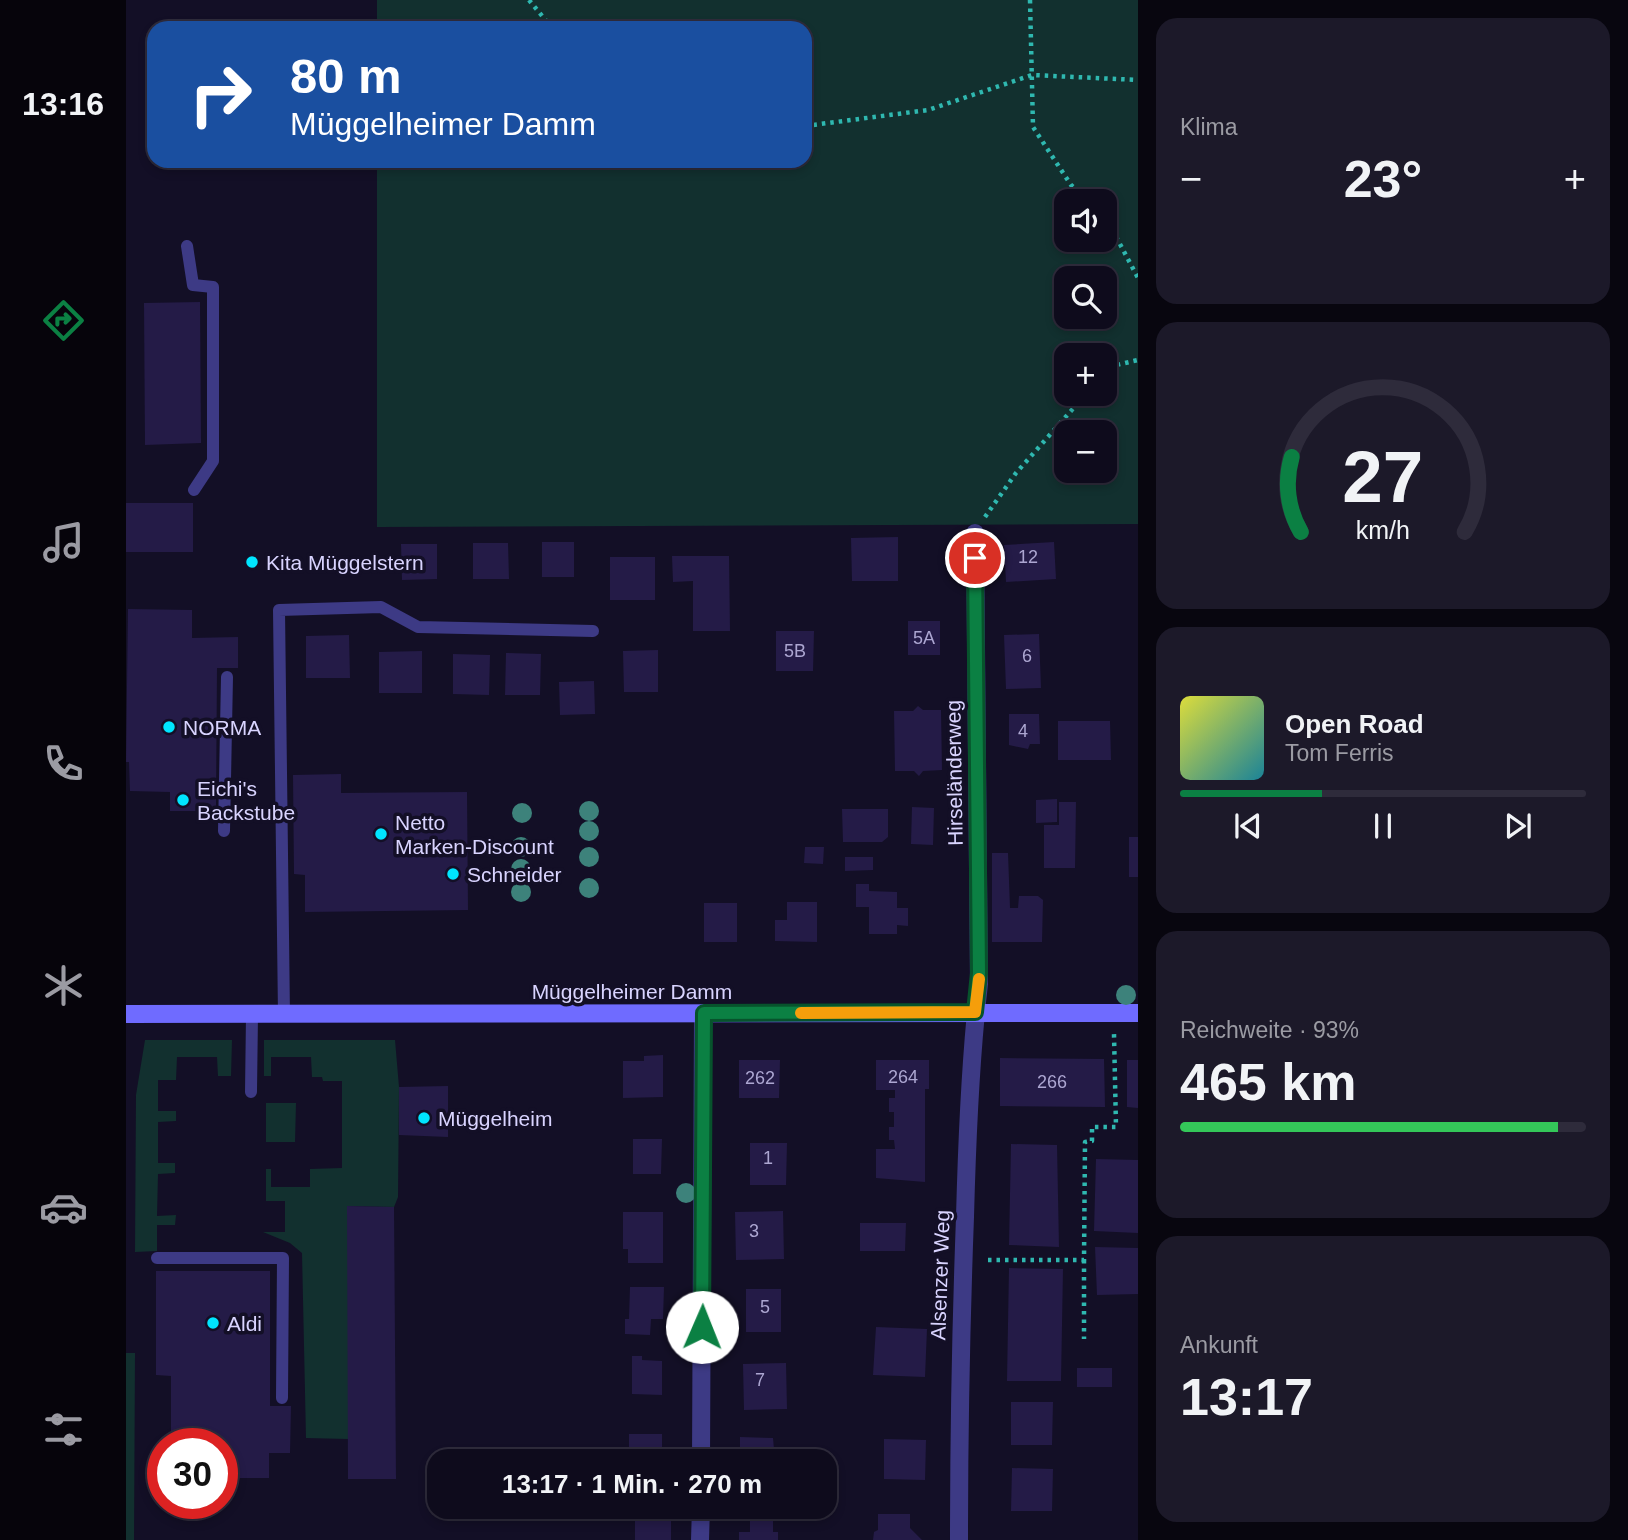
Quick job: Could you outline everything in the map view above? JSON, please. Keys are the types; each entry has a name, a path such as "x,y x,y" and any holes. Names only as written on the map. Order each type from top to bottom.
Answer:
{"main road":[{"name":"Müggelheimer Damm","path":"126,1014 284,1016 1138,1013"}],"street":[{"name":"Hirseländerweg","path":"975,533 979,973 975,1012"},
{"name":"Alsenzer Weg","path":"959,1540 959,1385 971,1046 975,1012"},
{"path":"701,1449 704,1013"},
{"path":"701,1519 701,1540"}],"lane":[{"path":"187,246 193,285 213,287 213,461 194,490"},
{"path":"284,1016 279,610 381,607 418,627 593,631"},
{"path":"224,831 227,677"},
{"path":"251,1091 252,1016"},
{"path":"157,1258 283,1258 282,1398"}],"path":[{"path":"529,0 546,21"},
{"path":"1030,0 1034,127 1076,189"},
{"path":"812,125 928,110 1032,75 1138,80"},
{"path":"1117,238 1138,278"},
{"path":"1117,365 1138,360"},
{"path":"975,533 1016,473 1075,406"},
{"path":"1084,1339 1085,1142 1092,1142 1093,1127 1116,1127 1114,1034"},
{"path":"988,1260 1084,1260"}],"green space":[{"path":"377,0 1138,0 1138,524 377,527 377,168 812,168 812,21 377,21"},
{"path":"145,1040 232,1040 231,1076 218,1076 217,1057 177,1057 176,1080 158,1080 158,1111 176,1111 176,1121 158,1122 158,1163 175,1163 175,1173 158,1174 157,1216 176,1215 175,1225 157,1225 157,1251 135,1252 136,1095"},
{"path":"264,1040 395,1040 399,1087 398,1197 394,1207 348,1206 348,1439 306,1438 302,1253 290,1243 263,1232 285,1232 285,1201 266,1201 266,1169 271,1169 271,1187 310,1187 310,1169 342,1168 342,1081 323,1081 322,1077 312,1077 311,1057 271,1057 271,1076 264,1076"},
{"path":"266,1103 296,1103 295,1142 266,1142"},
{"path":"126,1353 135,1353 134,1540 126,1540"}],"building":[{"path":"200,302 201,443 145,445 144,303"},
{"path":"126,503 193,503 193,552 126,552"},
{"path":"898,537 898,581 852,581 851,538"},
{"path":"542,542 574,542 574,577 542,577"},
{"path":"1054,542 1056,579 1006,582 1004,545"},
{"path":"473,543 508,543 509,579 473,579"},
{"path":"401,544 437,544 437,579 402,580"},
{"path":"672,556 729,556 730,631 693,631 693,581 673,582"},
{"path":"610,557 655,557 655,600 610,600"},
{"name":"NORMA","path":"128,609 192,610 192,638 238,637 238,668 217,668 216,806 212,811 170,811 170,792 130,791 129,762 126,762"},
{"path":"908,621 940,621 940,655 908,655"},
{"path":"776,631 814,631 813,671 776,671"},
{"path":"1039,634 1041,688 1006,689 1004,635"},
{"path":"349,635 350,678 306,678 306,636"},
{"path":"658,650 658,692 624,692 623,651"},
{"path":"422,651 422,693 379,693 379,652"},
{"path":"506,653 541,654 540,695 505,695"},
{"path":"453,654 490,655 489,695 453,694"},
{"path":"594,681 595,714 560,715 559,682"},
{"path":"918,706 923,710 941,710 942,770 923,771 919,776 914,771 895,771 894,711 913,711"},
{"path":"1009,714 1039,714 1040,744 1030,744 1028,749 1009,745"},
{"path":"1058,721 1110,721 1111,760 1058,760"},
{"name":"Netto Marken-Discount","path":"341,774 341,793 467,792 468,910 305,912 305,875 294,874 293,775"},
{"path":"1057,799 1057,822 1036,823 1036,800"},
{"path":"1059,802 1076,802 1075,868 1044,868 1044,825 1059,825"},
{"path":"912,807 934,808 933,845 911,844"},
{"path":"842,809 888,809 888,837 882,842 843,842"},
{"path":"1129,837 1138,837 1138,877 1129,877"},
{"path":"805,847 824,847 823,864 804,863"},
{"path":"992,853 1008,853 1010,908 1018,908 1019,896 1038,896 1043,900 1042,942 992,942"},
{"path":"845,857 873,857 873,870 845,871"},
{"path":"856,884 869,884 869,891 897,892 897,908 908,908 908,926 897,925 897,934 869,934 869,907 856,907"},
{"path":"787,902 817,902 817,942 775,941 775,920 787,920"},
{"path":"704,903 737,903 737,942 704,942"},
{"path":"663,1055 663,1097 623,1098 623,1061 644,1061 644,1056"},
{"path":"1000,1058 1104,1059 1105,1107 1000,1106"},
{"path":"739,1060 780,1060 779,1098 739,1098"},
{"path":"876,1060 929,1060 929,1089 925,1089 925,1182 876,1178 876,1149 895,1149 894,1140 889,1140 889,1127 894,1127 894,1112 889,1112 889,1098 895,1098 895,1090 876,1090"},
{"path":"1127,1060 1138,1060 1138,1108 1127,1107"},
{"path":"448,1086 448,1137 399,1135 399,1087"},
{"path":"633,1139 662,1139 661,1174 633,1174"},
{"path":"750,1143 787,1143 786,1185 750,1185"},
{"path":"1011,1144 1057,1145 1059,1247 1009,1245"},
{"path":"1096,1159 1138,1160 1138,1233 1094,1231"},
{"path":"347,1206 394,1207 396,1479 348,1479"},
{"path":"783,1211 784,1259 736,1260 735,1212"},
{"path":"623,1212 663,1212 663,1263 628,1263 628,1249 623,1249"},
{"path":"860,1223 906,1223 905,1251 860,1251"},
{"path":"1095,1247 1138,1248 1138,1294 1097,1295"},
{"path":"1009,1268 1063,1269 1061,1381 1007,1381"},
{"name":"Aldi","path":"156,1271 270,1271 270,1406 291,1406 290,1453 269,1453 269,1478 238,1478 238,1428 171,1428 171,1376 156,1375"},
{"path":"630,1287 664,1287 663,1319 651,1319 650,1335 625,1334 625,1319 629,1319"},
{"path":"746,1289 781,1289 781,1332 746,1332"},
{"path":"876,1327 927,1329 925,1377 873,1375"},
{"path":"632,1356 642,1356 642,1360 662,1361 662,1395 632,1394"},
{"path":"786,1363 787,1409 744,1410 743,1364"},
{"path":"1077,1368 1112,1368 1112,1387 1077,1387"},
{"path":"1011,1402 1053,1402 1052,1445 1011,1445"},
{"path":"629,1434 662,1434 662,1449 629,1449"},
{"path":"740,1437 773,1438 774,1449 740,1449"},
{"path":"884,1439 926,1440 925,1480 884,1479"},
{"path":"1012,1468 1053,1469 1052,1511 1011,1511"},
{"path":"878,1514 910,1514 910,1528 922,1540 873,1540 874,1532 878,1530"},
{"path":"635,1519 671,1519 671,1540 635,1540"},
{"path":"750,1519 773,1519 773,1532 778,1532 778,1540 739,1540 739,1532 750,1532"}],"slow traffic":[{"path":"801,1013 975,1012 979,979"}],"place":[{"name":"Kita Müggelstern","path":"252,562"},
{"name":"NORMA","path":"169,727"},
{"name":"Eichi's Backstube","path":"183,800"},
{"name":"Netto Marken-Discount","path":"381,834"},
{"name":"Schneider","path":"453,874"},
{"name":"Müggelheim","path":"424,1118"},
{"name":"Aldi","path":"213,1323"}],"route":[{"path":"702,1327 704,1013 975,1012 979,984 975,558"}]}
